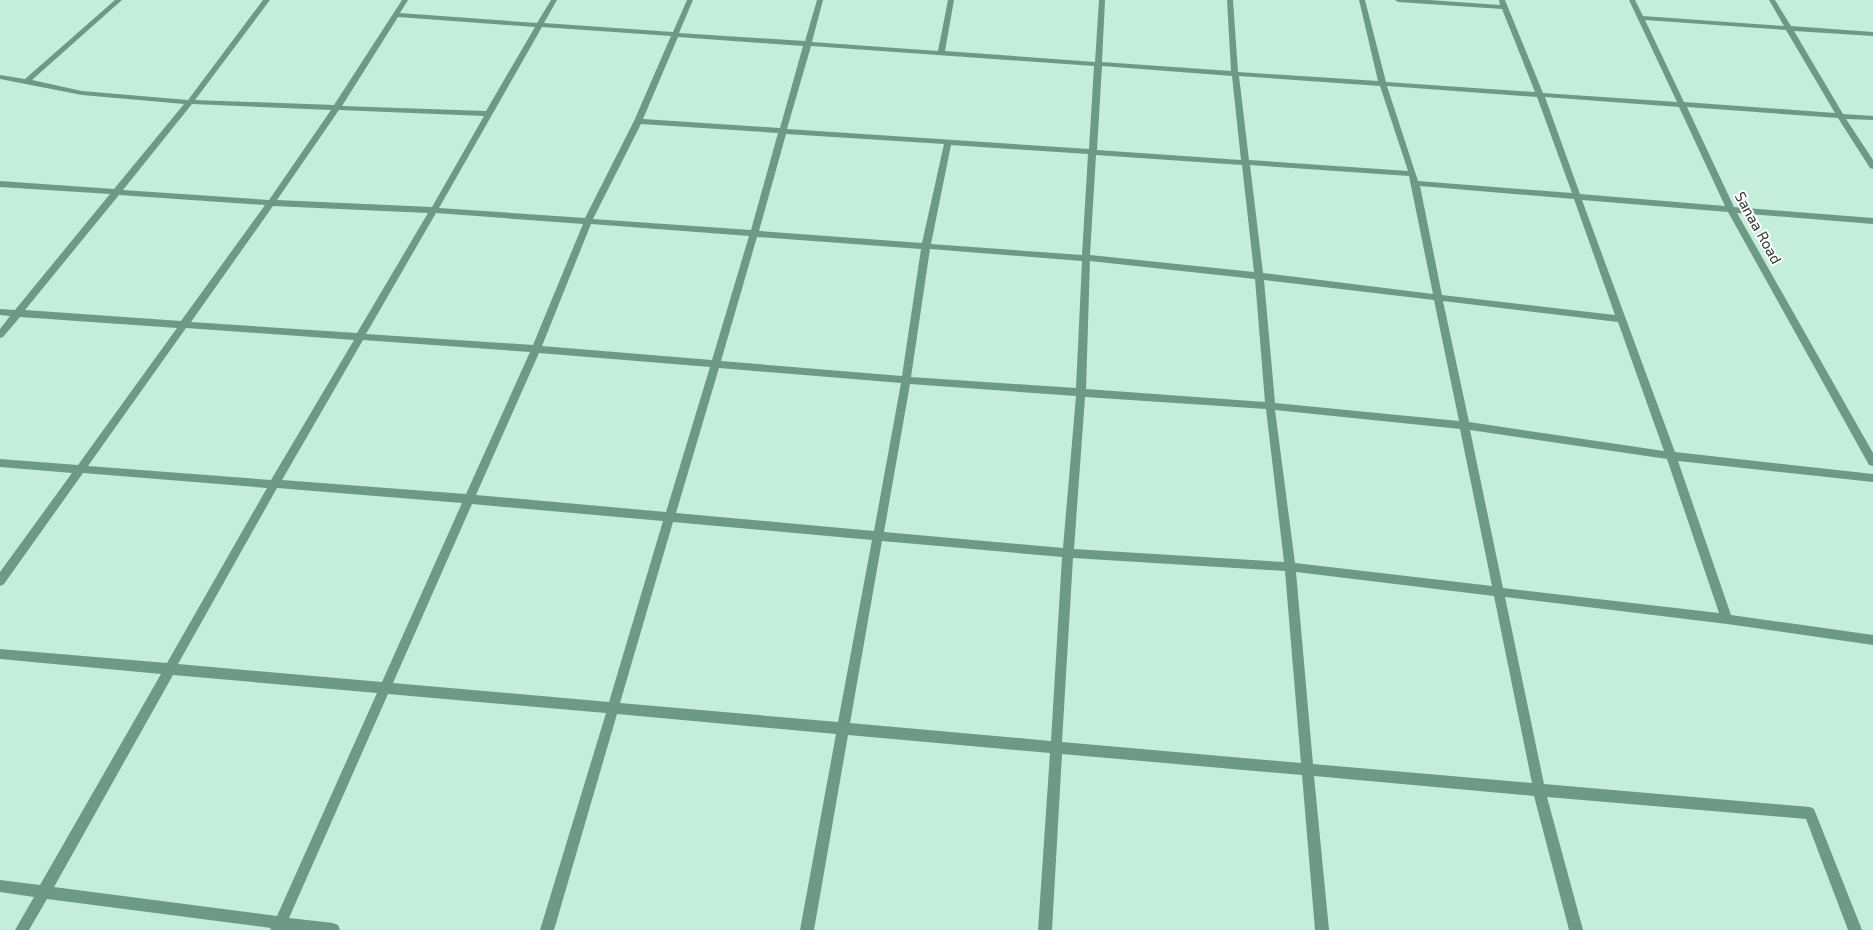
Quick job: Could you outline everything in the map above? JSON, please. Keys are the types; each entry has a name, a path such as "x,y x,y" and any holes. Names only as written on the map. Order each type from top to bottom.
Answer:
{"street":[{"path":"27,81 119,0"},
{"path":"0,335 190,102 266,0"},
{"path":"0,582 78,470 271,203 337,107 405,0"},
{"path":"22,930 273,486 490,114 554,0"},
{"path":"279,926 536,349 588,221 638,121 690,0"},
{"path":"547,930 713,364 754,233 820,0"},
{"path":"941,53 951,0"},
{"path":"1045,930 1068,554 1081,392 1086,258 1102,0"},
{"path":"1230,0 1244,162 1259,276 1270,406 1290,567 1322,930"},
{"path":"1362,0 1384,85 1414,179 1463,426 1539,790 1576,930"},
{"path":"1398,0 1503,3 1540,95 1671,456 1727,619"},
{"name":"Sanaa Road","path":"1632,0 1732,211 1873,462"},
{"path":"1772,0 1840,115 1873,166"},
{"path":"395,15 1873,118"},
{"path":"1641,18 1873,34"},
{"path":"0,78 27,81 82,94 190,102 490,114"},
{"path":"638,121 1244,162 1577,197 1873,221"},
{"path":"807,930 906,380 926,245 948,142"},
{"path":"0,184 271,203 434,210 1086,258 1259,276 1620,319"},
{"path":"0,312 536,349 906,380 1270,406 1463,426 1671,456 1873,478"},
{"path":"0,463 469,500 1068,554 1290,567 1727,619 1873,640"},
{"path":"0,654 843,730 1810,813 1855,930"},
{"path":"0,886 279,926 333,930"}]}
